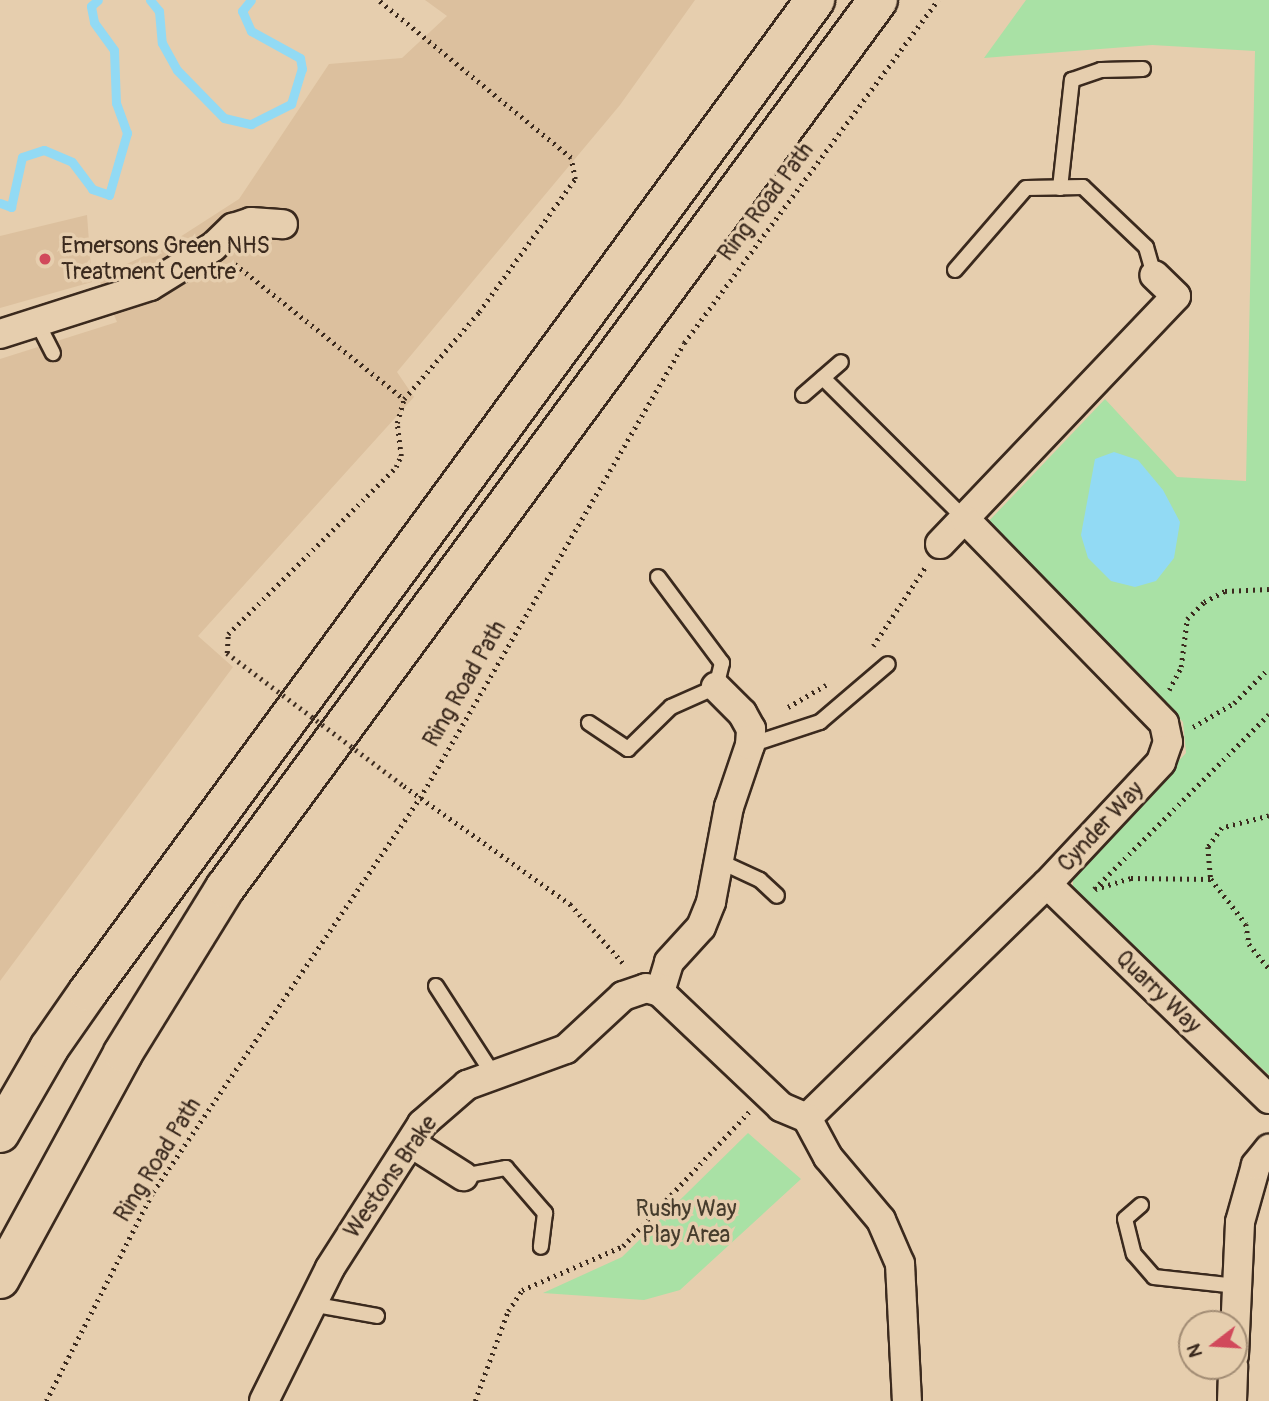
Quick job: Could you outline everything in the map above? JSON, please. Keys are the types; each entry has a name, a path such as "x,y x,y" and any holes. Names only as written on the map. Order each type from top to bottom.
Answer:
{"highway":[{"path":"0,1133 48,1048 815,0"},
{"path":"0,1279 123,1053 225,888 878,0"}],"street":[{"path":"0,334 150,286 214,247 233,228 251,222 283,224"},
{"path":"940,544 1176,296 1154,275"},
{"path":"965,520 1164,723 1168,742"},
{"path":"716,687 743,713 750,737 729,807 719,861 701,927 669,962 653,990 781,1107 807,1118 828,1157 881,1220 900,1264 907,1401"},
{"name":"Cynder Way","path":"807,1118 1054,890 1161,762 1168,742"},
{"name":"Quarry Way","path":"1054,890 1269,1100"},
{"name":"Westons Brake","path":"264,1401 311,1304 411,1143 448,1099 493,1074 565,1049 623,996 653,990"},
{"path":"0,1107 48,1048"},
{"path":"411,1143 463,1176"},
{"path":"1236,1310 1240,1222 1256,1165 1269,1149"},
{"path":"1232,1401 1233,1380"}],"lane":[{"path":"1060,188 1072,80 1101,69 1143,69"},
{"path":"954,270 1026,188 1083,187 1146,247 1154,275"},
{"path":"37,322 53,353"},
{"path":"803,396 841,362"},
{"path":"823,378 965,520"},
{"path":"589,723 628,749 671,706 716,687 722,663 658,576"},
{"path":"750,737 820,722 887,664"},
{"path":"719,861 760,880 777,896"},
{"path":"436,986 493,1074"},
{"path":"463,1176 506,1168 545,1213 541,1247"},
{"path":"1141,1205 1125,1219 1133,1254 1154,1277 1237,1286"},
{"path":"311,1304 377,1316"}],"path":[{"path":"378,0 571,158 576,168 575,179 479,312 404,399 397,423 401,456 396,467 228,634 227,653 420,798 570,904 653,990"},
{"name":"Ring Road Path","path":"46,1401 153,1192 420,798 684,343 938,0"},
{"path":"214,247 404,399"},
{"path":"867,652 940,544"},
{"path":"1152,710 1172,687 1181,667 1187,619 1204,602 1225,591 1269,589"},
{"path":"1168,742 1234,703 1269,668"},
{"path":"750,737 830,683"},
{"path":"1093,890 1269,714"},
{"path":"1269,816 1222,828 1208,847 1212,879 1246,924 1249,944 1269,970"},
{"path":"1054,890 1093,890 1131,878 1212,879"},
{"path":"475,1401 508,1311 522,1290 623,1246 766,1094"}],"shaded area":[{"path":"425,0 695,0 620,105 397,372 414,397 198,636 233,667 0,981 0,359 117,322 98,277 166,246 239,199 329,64 402,58 447,16"},
{"name":"Emersons Green NHS Treatment Centre","path":"87,215 92,282 0,308 0,236"}],"green space":[{"path":"1026,0 1269,0 1269,1075 1073,892 1073,874 1186,753 1183,722 986,524 1105,399 1177,477 1246,481 1255,51 1152,45 984,58"},
{"name":"Rushy Way Play Area","path":"748,1133 801,1179 680,1290 644,1300 543,1293 622,1257"}],"water":[{"path":"1114,452 1138,460 1163,490 1180,522 1174,558 1156,581 1135,587 1111,581 1088,558 1081,535 1095,459"}],"waterway":[{"path":"0,203 11,207 22,157 44,150 72,162 92,189 109,195 127,133 116,103 114,50 94,22 91,6 98,0"},
{"path":"150,0 159,11 162,43 177,70 224,118 251,124 291,104 302,69 300,58 251,31 242,11 251,0"}],"place":[{"name":"Emersons Green NHS Treatment Centre","path":"45,259"}]}
